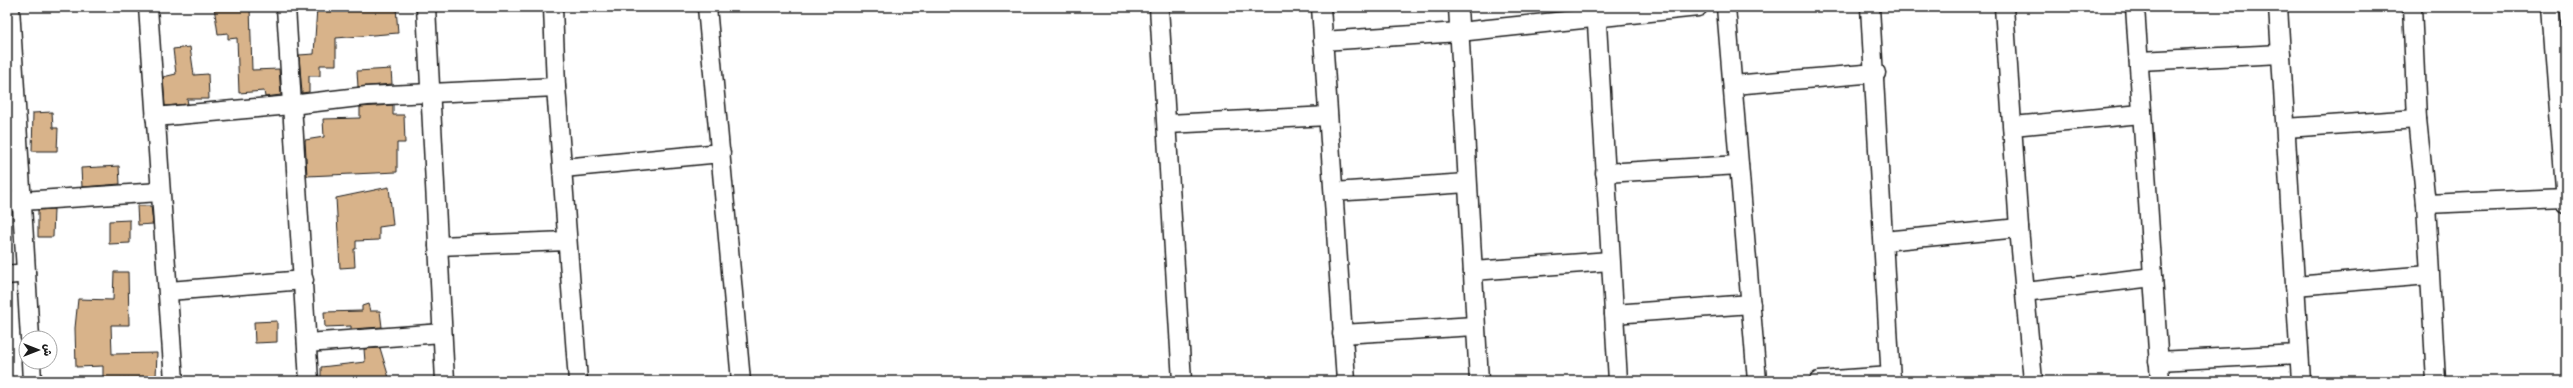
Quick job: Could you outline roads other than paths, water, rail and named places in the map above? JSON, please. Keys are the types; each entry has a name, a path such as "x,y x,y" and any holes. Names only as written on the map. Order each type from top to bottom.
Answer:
{"street":[{"path":"148,7 174,381"},
{"path":"286,7 291,105 304,280 309,381"},
{"path":"426,7 445,381"},
{"path":"553,7 556,88 578,381"},
{"path":"707,7 741,381"},
{"path":"1159,7 1168,124 1182,381"},
{"path":"1321,7 1346,381"},
{"path":"1458,7 1479,381"},
{"path":"1323,41 1459,32 1597,13 1698,7"},
{"path":"1726,7 1734,85 1757,381"},
{"path":"1819,381 1891,379 1876,73 1870,7"},
{"path":"2004,7 2019,228 2033,381"},
{"path":"2136,7 2141,114 2160,381"},
{"path":"2278,7 2301,381"},
{"path":"2412,7 2417,119 2426,204 2436,381"},
{"path":"2551,7 2562,105 2566,202"},
{"path":"9,9 13,202 26,273 30,330"},
{"path":"1597,13 1618,381"},
{"path":"2139,62 2281,54"},
{"path":"1734,85 1876,73"},
{"path":"155,117 291,105 345,98 431,92 556,88"},
{"path":"2013,126 2141,114"},
{"path":"1168,124 1328,116"},
{"path":"2286,128 2417,119"},
{"path":"562,168 721,153"},
{"path":"1605,173 1740,165"},
{"path":"1334,192 1467,183"},
{"path":"13,202 160,192"},
{"path":"2426,204 2566,198"},
{"path":"1884,241 2019,228"},
{"path":"438,246 567,241"},
{"path":"1473,271 1610,261"},
{"path":"7,275 26,273"},
{"path":"2295,286 2429,275"},
{"path":"2025,292 2153,278"},
{"path":"169,292 304,280"},
{"path":"1614,314 1751,304"},
{"path":"1342,334 1475,326"},
{"path":"307,343 442,333"},
{"path":"2158,361 2299,354"},
{"path":"31,370 32,381"}]}
